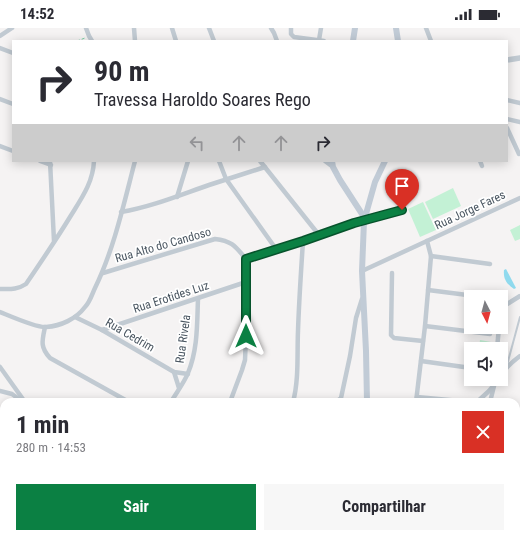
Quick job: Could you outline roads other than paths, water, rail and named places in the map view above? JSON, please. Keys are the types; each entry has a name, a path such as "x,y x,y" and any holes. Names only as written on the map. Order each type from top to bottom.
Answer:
{"main road":[{"path":"353,40 355,28"},
{"path":"396,28 398,40"},
{"path":"367,398 362,271 364,219 375,182 385,162"},
{"path":"333,164 340,180 364,219"},
{"path":"356,205 369,202"}],"street":[{"path":"0,36 12,28"},
{"path":"86,28 91,40"},
{"path":"134,28 135,40"},
{"path":"172,28 176,40"},
{"path":"210,28 214,40"},
{"path":"271,28 277,40"},
{"path":"291,28 291,34 294,37 319,40 321,28"},
{"path":"426,28 432,40"},
{"path":"0,48 12,52"},
{"path":"508,60 520,58"},
{"path":"0,99 12,104"},
{"path":"508,100 520,103"},
{"path":"508,119 520,122"},
{"path":"508,130 519,154"},
{"path":"0,146 12,151"},
{"path":"0,289 20,288 26,284 86,191 91,179 94,162"},
{"path":"0,312 28,323 45,327 60,324 75,318 86,306 103,272 120,219 135,162"},
{"path":"177,197 188,162"},
{"path":"219,162 226,179 276,249"},
{"path":"261,162 319,235"},
{"path":"51,163 54,242"},
{"path":"121,212 177,197 226,179 265,167"},
{"name":"Rua Jorge Fares","path":"362,271 520,198"},
{"path":"231,398 245,360 246,259 303,241 364,219 402,210"},
{"name":"Rua Alto do Candoso","path":"103,272 215,240 225,240 234,245 246,259"},
{"path":"294,398 297,382 298,316 303,241"},
{"path":"416,398 425,326 431,256 427,241"},
{"path":"431,256 490,264"},
{"path":"392,272 391,335 394,338 423,341"},
{"name":"Rua Erotides Luz","path":"102,330 246,282"},
{"path":"428,290 464,295"},
{"path":"340,398 350,356 356,318 363,296"},
{"path":"508,304 520,296"},
{"name":"Rua Rivela","path":"173,398 188,374 194,356 198,298"},
{"name":"Rua Cedrim","path":"75,318 102,330 174,372 188,374"},
{"path":"425,326 464,331"},
{"path":"45,327 42,346 44,352 50,358 122,398"},
{"path":"508,366 520,356"},
{"path":"421,361 464,367"},
{"path":"0,367 21,398"},
{"path":"174,372 179,388"},
{"path":"482,398 494,386"},
{"path":"491,398 494,386"},
{"path":"0,391 12,394 18,398"}],"lane":[{"path":"508,361 520,317"}],"water":[{"path":"506,269 516,288 514,289 505,279 504,270"}]}
